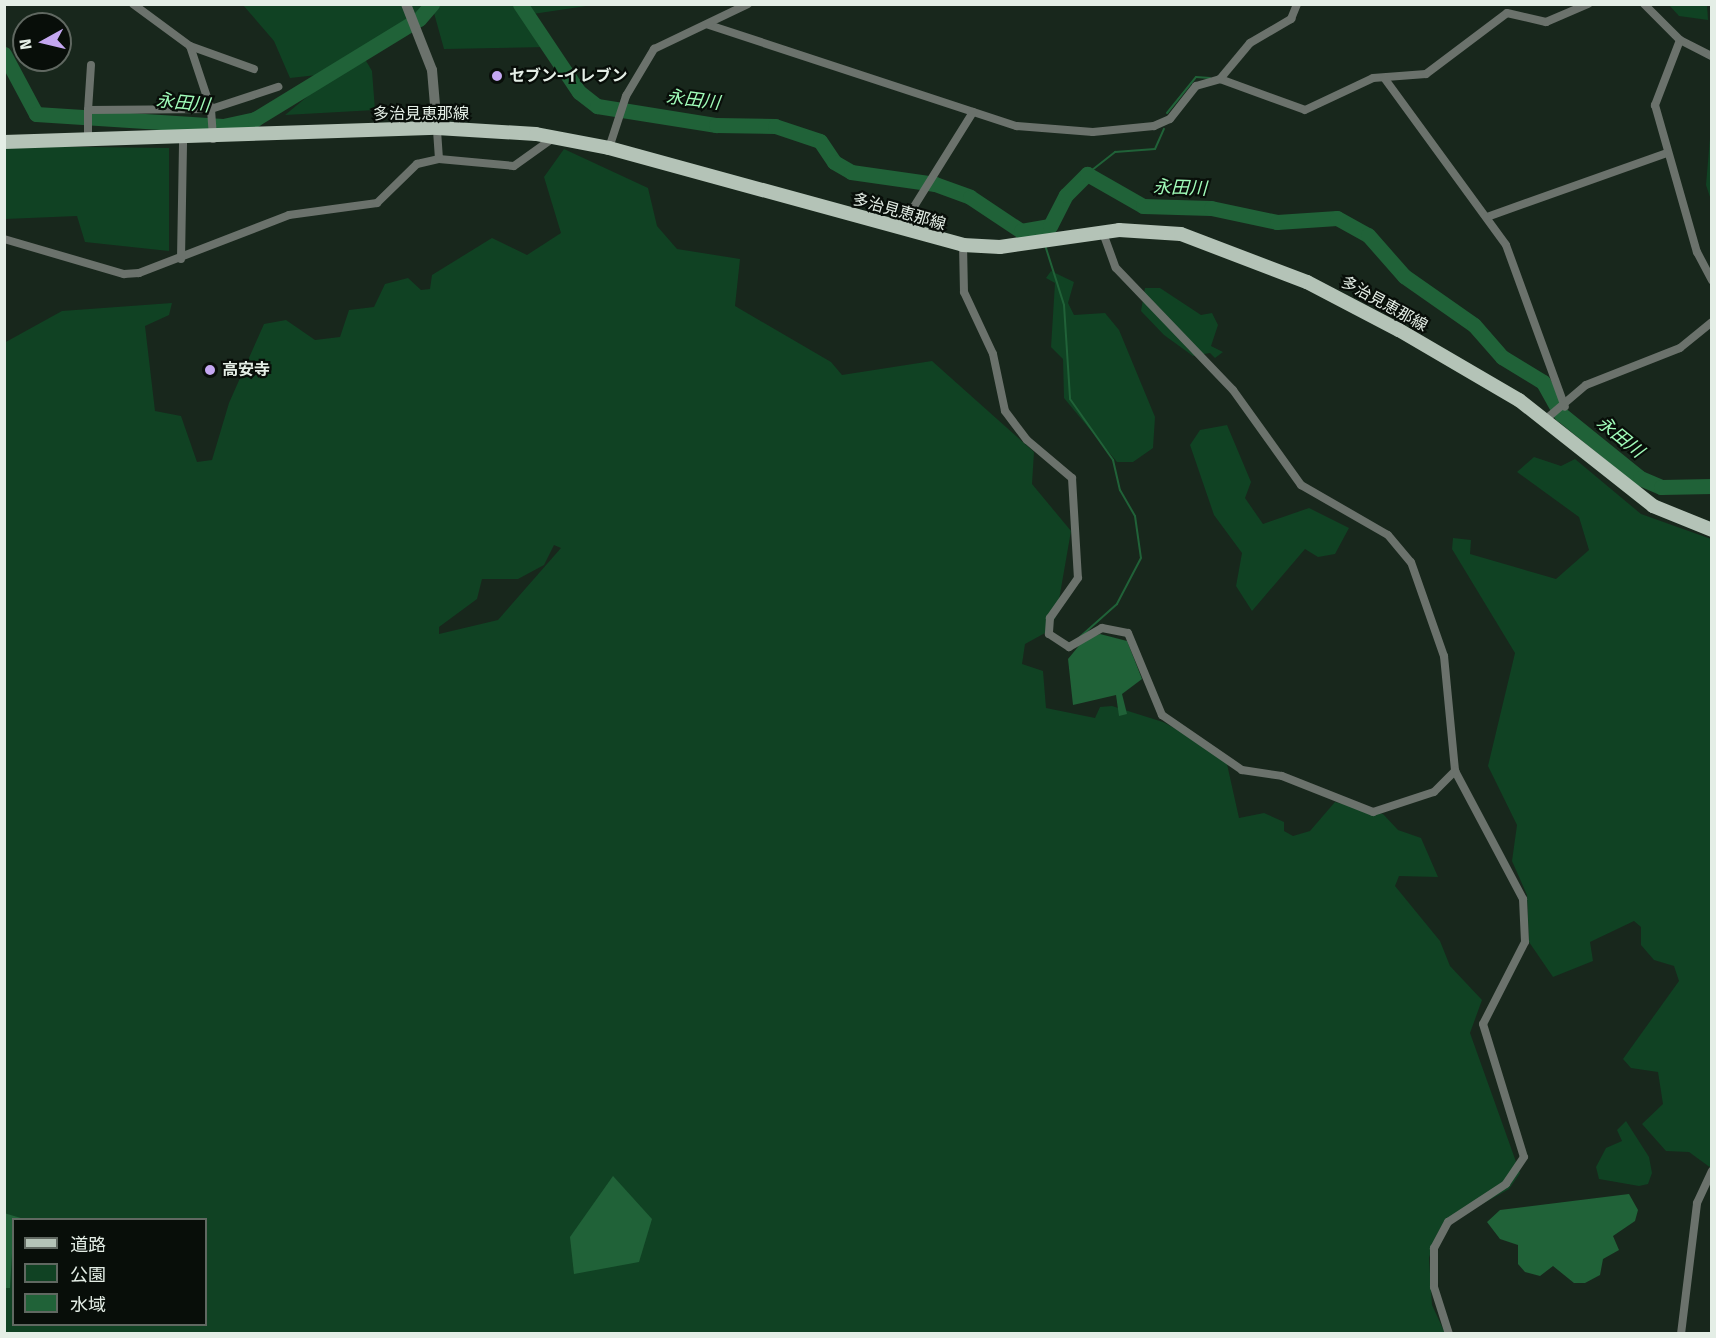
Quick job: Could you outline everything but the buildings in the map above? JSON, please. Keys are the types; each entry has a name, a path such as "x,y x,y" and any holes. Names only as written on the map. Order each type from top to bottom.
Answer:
{"main road":[{"name":"多治見恵那線","path":"4,142 88,138 183,140 212,136 437,128 556,135 963,245 1000,247 1103,232 1150,230 1224,247 1335,295 1546,419 1638,496 1712,530"}],"street":[{"path":"133,4 190,46 254,69"},
{"path":"609,148 617,116 626,96 654,49 709,25 748,4"},
{"path":"709,25 1017,126 1137,129 1170,119 1196,86 1220,79 1251,43 1291,19 1297,4"},
{"path":"1220,79 1305,110 1362,81 1426,74 1506,9 1546,22 1588,4"},
{"path":"1644,4 1680,40 1712,56"},
{"path":"407,10 432,70 439,159"},
{"path":"1680,40 1655,99 1697,252 1712,280"},
{"path":"190,46 211,112 212,136"},
{"path":"88,138 91,65"},
{"path":"1385,79 1487,217 1514,260 1565,407"},
{"path":"88,112 211,112 278,87"},
{"path":"900,229 973,112"},
{"path":"4,239 130,274 181,259 289,215 367,207 388,195 417,164 439,159 514,166 556,135"},
{"path":"181,259 183,140"},
{"path":"1487,217 1668,153"},
{"path":"1103,232 1116,268 1233,390 1301,485 1388,535 1411,562 1444,656 1455,771 1520,888 1527,934 1483,1024 1524,1157 1506,1184 1448,1222 1434,1248 1434,1287 1449,1334"},
{"path":"963,245 964,292 993,354 1005,411 1027,440 1072,478 1078,578 1050,618 1049,634 1069,647 1102,628 1128,633 1162,715 1242,770 1282,776 1373,812 1434,792 1455,771"},
{"path":"1546,419 1565,407 1586,385 1680,348 1712,322"},
{"path":"1681,1334 1697,1203 1712,1171"}],"green space":[{"path":"243,5 593,5 526,15 547,47 444,49 434,13 362,54 372,71 375,110 285,115 348,63 326,74 290,78 274,41"},
{"path":"1669,5 1707,5 1708,20 1679,16"},
{"path":"1711,126 1711,200 1706,185"},
{"path":"4,146 169,148 169,251 85,242 77,216 5,219"},
{"path":"564,149 648,188 657,226 677,249 740,259 735,306 831,362 842,375 932,361 1034,452 1032,484 1071,531 1056,617 1045,633 1025,644 1022,664 1043,671 1046,708 1095,718 1100,707 1112,706 1163,722 1206,745 1227,764 1239,818 1264,813 1284,822 1284,831 1293,836 1310,831 1335,802 1383,814 1398,830 1421,838 1438,877 1399,876 1395,886 1440,941 1450,966 1482,1000 1470,1033 1520,1173 1509,1189 1441,1227 1435,1238 1429,1258 1432,1305 1445,1333 5,1333 4,343 62,311 172,303 169,315 145,326 155,411 181,416 197,462 212,460 229,403 264,324 286,320 315,340 340,337 349,310 374,307 385,284 408,278 421,290 430,289 432,275 492,238 527,255 561,233 544,177","holes":["554,545 561,548 498,620 439,634 439,627 477,599 482,579 518,579 544,565"]},
{"path":"1051,271 1074,282 1068,303 1074,315 1105,313 1119,330 1155,417 1153,448 1133,462 1117,462 1064,398 1063,359 1051,347 1055,283 1046,278"},
{"path":"1145,288 1160,288 1201,315 1212,313 1218,325 1211,346 1223,352 1215,358 1210,353 1193,356 1164,335 1141,311"},
{"path":"1227,425 1251,482 1245,498 1263,524 1309,508 1349,528 1335,554 1318,557 1305,549 1252,611 1236,586 1242,553 1214,515 1190,445 1200,430"},
{"path":"1534,457 1561,466 1575,459 1641,514 1711,539 1711,1168 1689,1152 1666,1151 1642,1124 1663,1104 1658,1072 1631,1068 1623,1059 1679,981 1674,966 1654,960 1641,945 1641,927 1634,921 1590,942 1593,961 1553,977 1529,942 1527,895 1512,861 1517,825 1488,766 1515,653 1452,549 1453,538 1471,540 1470,554 1556,579 1589,550 1579,517 1517,472"},
{"path":"1626,1121 1649,1157 1652,1173 1648,1184 1639,1186 1599,1179 1596,1167 1606,1148 1622,1141 1617,1130"}],"water":[{"path":"1100,634 1127,641 1142,679 1122,694 1127,714 1119,716 1116,695 1073,705 1068,659 1082,642"},
{"path":"613,1176 652,1219 639,1262 574,1274 570,1237"},
{"path":"1629,1194 1638,1210 1635,1221 1613,1236 1619,1250 1603,1259 1600,1275 1585,1283 1574,1283 1553,1266 1540,1276 1525,1272 1518,1264 1518,1245 1500,1239 1487,1222 1500,1210"},
{"path":"4,1213 21,1218 12,1218 10,1288 5,1288"}],"waterway":[{"name":"永田川","path":"4,54 36,114 223,126 255,119 419,19 432,4"},
{"name":"永田川","path":"520,4 579,92 597,106 716,125 775,126 820,141 834,162 851,172 935,184 970,197 1021,231 1050,226 1066,195 1087,174 1143,206 1211,208 1277,222 1337,218 1368,235 1404,276 1474,325 1502,357 1543,382 1561,414 1640,478 1661,487 1712,486"},
{"path":"1167,113 1196,77 1210,78"},
{"path":"1087,174 1115,152 1155,149 1164,129"},
{"path":"1045,245 1064,305 1070,399 1113,460 1120,490 1135,516 1141,558 1117,604 1080,637"}],"place":[{"name":"セブン-イレブン","path":"497,76"},
{"name":"高安寺","path":"210,370"}]}
